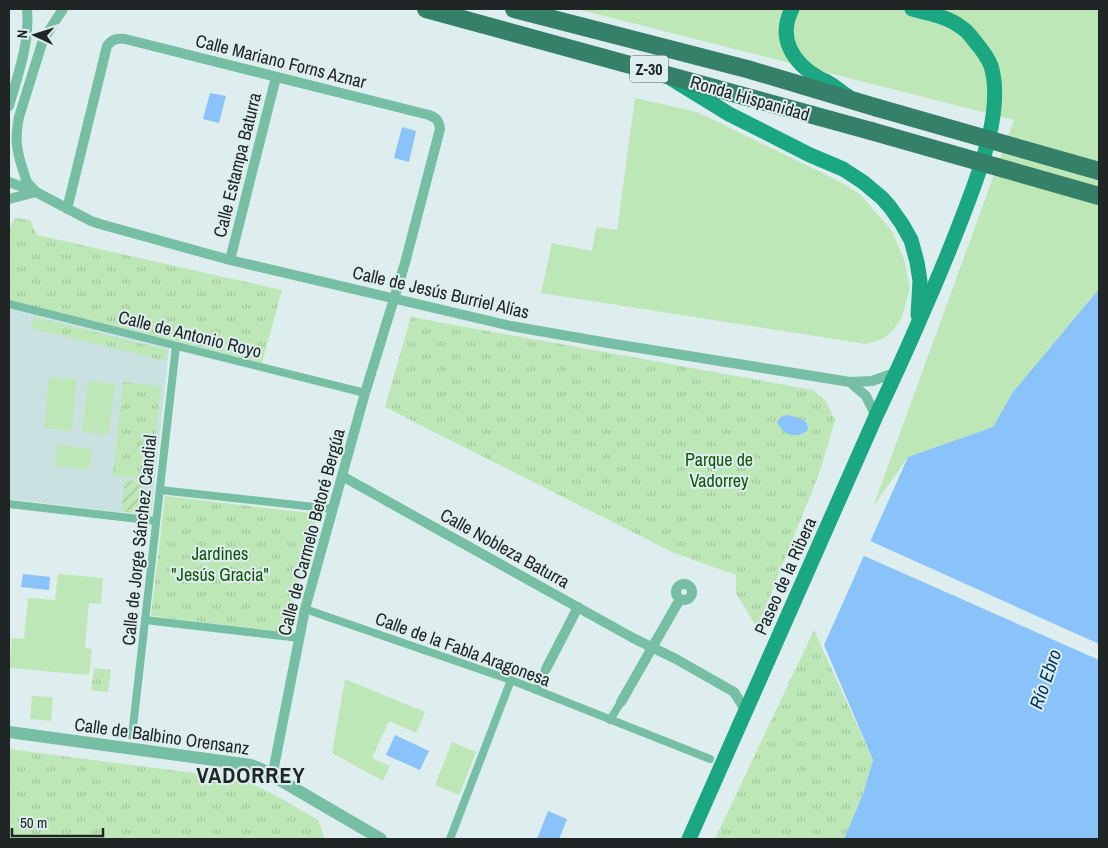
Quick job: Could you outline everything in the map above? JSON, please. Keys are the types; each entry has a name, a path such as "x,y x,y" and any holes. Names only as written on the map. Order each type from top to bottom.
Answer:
{"highway":[{"name":"Ronda Hispanidad","path":"426,9 660,72 1099,196"},
{"name":"Ronda Hispanidad","path":"514,9 747,70 1099,171"}],"main road":[{"path":"792,9 788,15 786,36 790,50 795,58 819,79 830,84 854,101"},
{"name":"Paseo de la Ribera","path":"689,839 952,246 985,151 993,113 994,81 990,65 984,53 961,26 945,18 912,9"},
{"path":"660,72 728,114 810,155 843,169 863,182 882,198 911,240 917,262 920,281 916,328"}],"street":[{"path":"9,106 25,45 28,27 27,9"},
{"path":"9,199 36,192 27,182 18,153 16,139 19,117 45,35 63,9"},
{"name":"Calle Mariano Forns Aznar","path":"68,208 107,46 117,38 436,117"},
{"name":"Calle Estampa Baturra","path":"230,260 276,77"},
{"name":"Calle de Carmelo Betoré Bergúa","path":"272,777 305,609 365,393 405,263 440,129 436,117"},
{"name":"Calle de Jesús Burriel Alías","path":"9,182 36,192 91,221 230,260 510,326 850,382 872,381 897,372"},
{"name":"Calle de Antonio Royo","path":"9,304 365,393"},
{"name":"Calle de Jorge Sánchez Candial","path":"132,736 176,346"},
{"path":"850,382 866,396 876,416"},
{"name":"Calle Nobleza Baturra","path":"342,476 734,692 746,711"},
{"path":"160,490 333,509"},
{"path":"9,504 156,521"},
{"path":"610,720 680,599"},
{"path":"536,690 578,607"},
{"name":"Calle de la Fabla Aragonesa","path":"305,609 511,680 710,759"},
{"path":"145,620 300,638"},
{"path":"450,839 511,680"},
{"path":"734,692 755,690"},
{"name":"Calle de Balbino Orensanz","path":"9,732 252,765 381,839"}],"shaded area":[{"path":"9,309 169,349 151,516 9,499"}],"green space":[{"path":"577,9 1099,9 1099,289 1013,392 993,427 908,457 873,507 1014,120"},
{"path":"635,98 697,112 837,180 860,194 892,231 904,259 910,289 901,319 892,331 883,339 866,344 541,293 552,243 592,251 596,227 617,230"},
{"path":"15,218 30,220 37,235 282,290 262,363 9,300 9,229"},
{"path":"34,317 167,350 165,361 31,328"},
{"name":"Parque de Vadorrey","path":"411,317 813,390 826,401 835,420 819,474 757,628 736,593 736,575 674,553 385,407"},
{"path":"49,377 77,380 71,431 44,428"},
{"path":"88,381 115,384 109,435 82,432"},
{"path":"123,382 161,386 151,480 113,476"},
{"path":"58,445 92,449 89,470 55,466"},
{"path":"125,480 147,482 144,513 121,511"},
{"name":"Jardines \"Jesús Gracia\"","path":"165,496 318,514 285,632 151,616"},
{"path":"58,574 103,578 101,604 89,603 85,648 92,649 89,675 9,668 12,638 24,639 28,598 55,600"},
{"path":"814,630 873,760 863,794 844,839 715,839"},
{"path":"94,668 111,670 108,692 91,690"},
{"path":"345,679 425,712 416,733 389,721 372,758 390,766 383,781 332,753"},
{"path":"32,696 53,697 51,721 30,719"},
{"path":"452,742 476,752 459,795 435,785"},
{"path":"9,749 243,781 255,785 318,820 325,839 9,839"}],"water":[{"path":"210,93 226,96 219,123 203,119"},
{"path":"402,127 416,131 409,162 394,158"},
{"name":"Río Ebro","path":"1099,289 1099,839 844,839 863,794 873,760 824,645 908,457 993,427 1013,392"},
{"path":"787,415 800,418 807,423 808,430 799,435 786,433 777,422 781,417"},
{"path":"23,574 50,577 49,590 21,587"},
{"path":"395,735 429,751 420,770 386,755"},
{"path":"548,811 567,819 559,839 537,839"}],"pier":[{"path":"868,540 1099,644 1099,660 862,555"}],"district":[{"name":"VADORREY","path":"251,775"}]}
